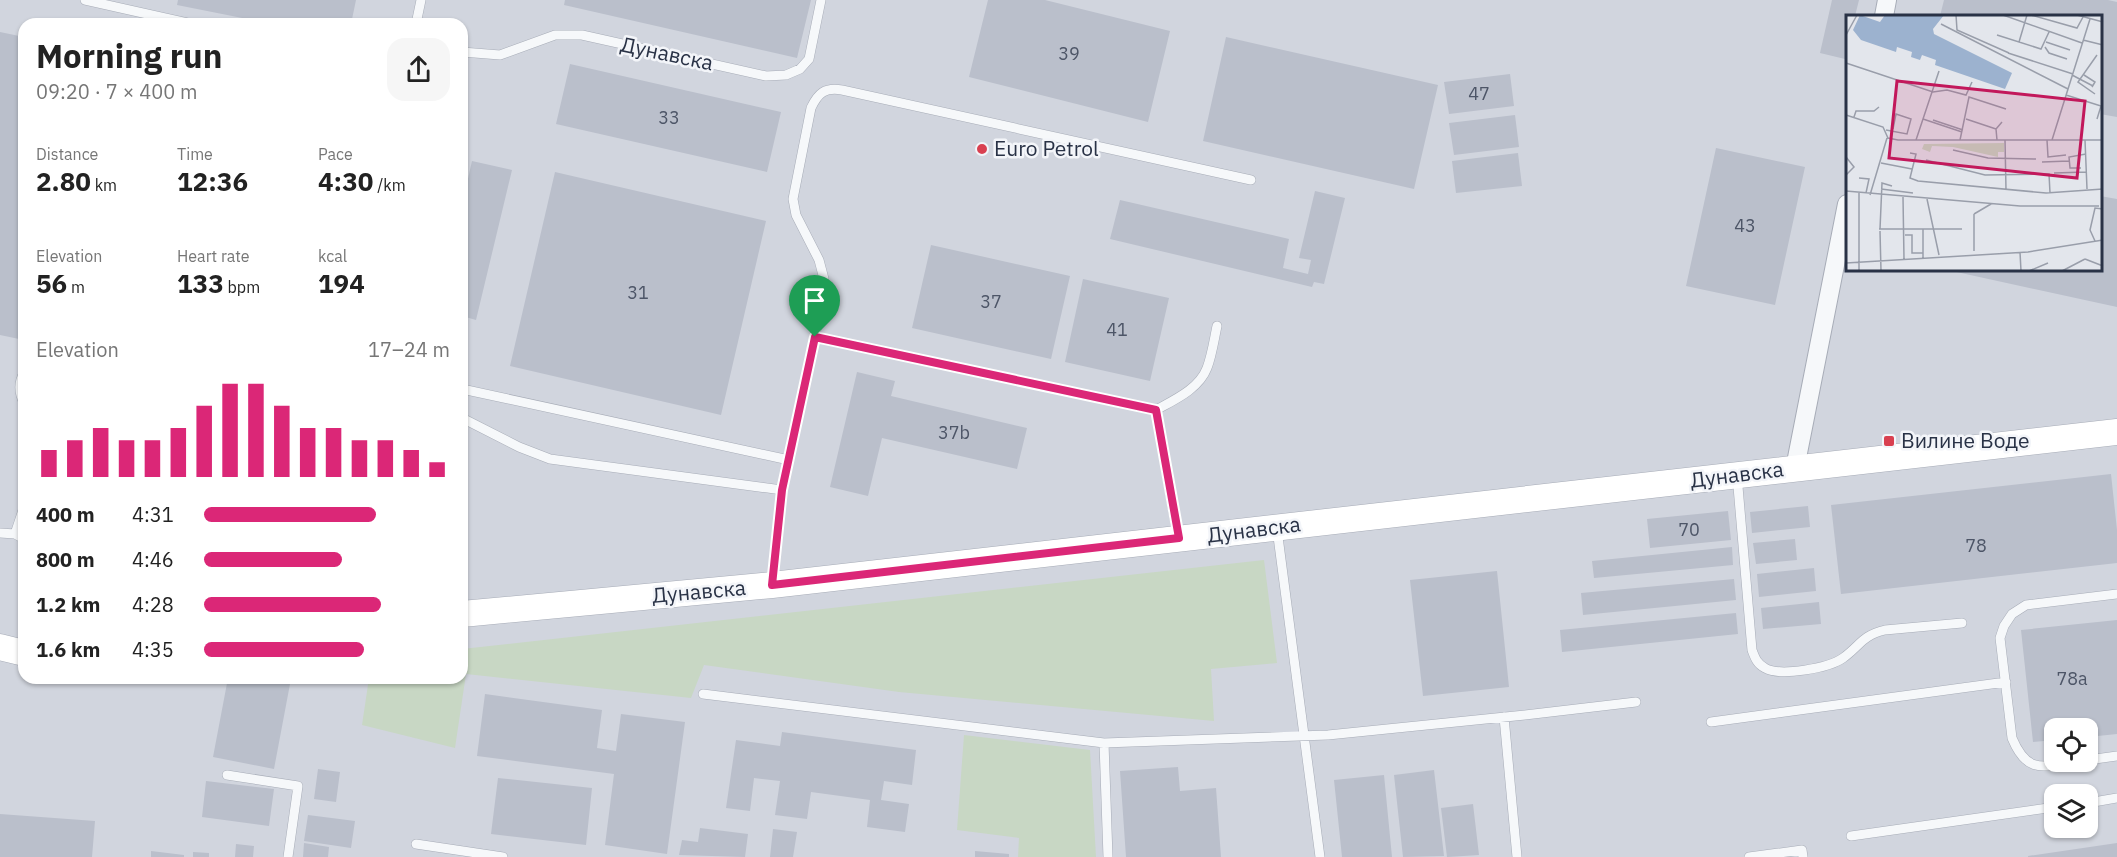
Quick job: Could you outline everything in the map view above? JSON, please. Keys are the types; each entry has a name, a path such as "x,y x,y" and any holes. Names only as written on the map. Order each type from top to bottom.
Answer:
{"main road":[{"name":"Дунавска","path":"468,613 772,585 2117,432"},
{"path":"0,647 18,651"}],"street":[{"path":"1884,15 1887,0"},
{"name":"Дунавска","path":"1795,468 1846,209"}],"lane":[{"path":"85,0 165,18"},
{"path":"417,18 421,0"},
{"name":"Дунавска","path":"468,52 500,55 544,38 567,34 582,35 766,76 786,75 800,69 809,59 821,0"},
{"path":"772,585 782,490 815,337 824,279 819,260 796,215 793,199 811,108 815,98 822,92 831,88 842,90 1251,180"},
{"path":"815,337 1156,410 1188,391 1200,380 1207,370 1217,326"},
{"path":"468,390 789,460"},
{"path":"1156,410 1179,538"},
{"path":"468,421 519,447 550,459 782,490"},
{"path":"1737,475 1752,650 1756,661 1765,668 1779,672 1828,666 1843,658 1863,638 1873,633 1962,623"},
{"path":"1277,527 1320,857"},
{"path":"15,534 18,528"},
{"path":"0,533 18,536"},
{"path":"2044,766 2028,763 2019,753 2012,738 2000,638 2004,626 2012,614 2026,605 2117,594"},
{"path":"1711,722 2006,682"},
{"path":"703,694 1104,743 1304,736 1636,702"},
{"path":"1504,717 1517,857"},
{"path":"1104,743 1108,857"},
{"path":"2098,759 2117,756"},
{"path":"227,775 298,786"},
{"path":"288,857 299,775"},
{"path":"2098,801 2117,798"},
{"path":"1851,836 2044,809"},
{"path":"416,844 503,857"},
{"path":"1749,857 1802,850 1803,857"}],"shaded area":[{"path":"0,0 2117,0 2117,857 0,857"}],"green space":[{"path":"1264,560 1277,663 1211,669 1214,721 899,692 704,665 691,698 468,674 468,648"},
{"path":"368,684 465,684 455,748 362,725"},
{"path":"964,735 1090,750 1096,857 1018,857 1019,838 957,830"}],"building":[{"path":"178,0 356,0 352,18 243,18 177,5"},
{"path":"565,0 811,0 797,58 564,5"},
{"path":"988,0 1045,0 1170,31 1148,122 969,77"},
{"path":"1832,0 1859,0 1855,15 1846,15 1845,59 1820,53"},
{"path":"1944,0 2108,0 2117,2 2117,117 2102,114 2102,15 1940,15"},
{"path":"0,32 18,36 18,339 0,335"},
{"path":"1226,37 1438,85 1414,189 1203,141"},
{"path":"570,64 781,112 767,172 556,124"},
{"path":"1510,74 1514,106 1449,114 1444,82"},
{"path":"1515,115 1519,147 1454,155 1449,123"},
{"path":"1716,148 1805,167 1775,305 1686,286"},
{"path":"1518,153 1522,186 1456,193 1452,161"},
{"path":"472,161 512,170 476,320 468,318 468,179"},
{"path":"555,172 766,221 721,415 510,366"},
{"path":"1315,191 1345,198 1324,284 1314,282 1312,287 1110,239 1120,200 1289,239 1283,268 1308,274 1311,260 1299,258"},
{"path":"2102,196 2117,199 2117,307 1957,272 2102,272"},
{"path":"931,245 1070,276 1051,359 912,328"},
{"path":"1083,279 1169,298 1150,381 1065,362"},
{"path":"857,372 895,381 891,396 1027,428 1017,469 882,438 868,496 830,487"},
{"path":"2111,474 2117,530 2117,563 1841,594 1831,505"},
{"path":"1808,506 1810,527 1752,533 1750,512"},
{"path":"1728,511 1731,540 1650,548 1647,519"},
{"path":"1795,539 1797,560 1756,564 1753,543"},
{"path":"1732,547 1733,565 1594,578 1592,561"},
{"path":"1814,568 1816,591 1759,597 1757,574"},
{"path":"1497,571 1509,687 1423,696 1410,580"},
{"path":"1734,579 1736,600 1583,615 1581,593"},
{"path":"1819,602 1821,624 1763,629 1761,608"},
{"path":"1736,613 1738,634 1562,652 1560,630"},
{"path":"2117,620 2117,734 2098,736 2098,718 2044,718 2044,741 2033,742 2021,630"},
{"path":"227,684 290,684 274,769 213,757"},
{"path":"485,694 602,710 597,748 616,751 621,714 685,722 667,854 605,845 614,774 477,756"},
{"path":"782,732 916,750 912,785 884,781 881,800 909,804 905,832 867,827 870,800 811,792 807,819 775,815 780,781 754,778 750,811 726,808 736,740 780,746"},
{"path":"1178,767 1180,791 1216,788 1221,857 1126,857 1120,771"},
{"path":"318,769 340,772 336,802 314,799"},
{"path":"1434,770 1444,856 1403,857 1394,775"},
{"path":"1384,775 1392,857 1342,857 1334,780"},
{"path":"498,778 592,788 586,845 491,834"},
{"path":"206,781 274,789 269,826 202,817"},
{"path":"1473,804 1479,855 1447,857 1441,808"},
{"path":"0,814 95,821 92,857 0,857"},
{"path":"308,815 355,821 351,848 304,841"},
{"path":"700,828 748,834 745,857 679,855 682,840 698,842"},
{"path":"773,829 797,832 793,857 770,857"},
{"path":"304,843 329,847 328,857 303,857"},
{"path":"2117,843 2117,857 2028,857 2028,856"},
{"path":"236,844 254,846 253,857 235,857"},
{"path":"151,851 184,855 184,857 151,857"},
{"path":"975,851 1009,854 1009,857 975,857"},
{"path":"193,852 209,853 209,857 193,857"}],"place":[{"name":"Euro Petrol","path":"982,149"},
{"name":"Вилине Воде","path":"1889,441"}],"route":[{"path":"815,337 1156,410 1179,538 772,585 782,490 815,337"}]}
